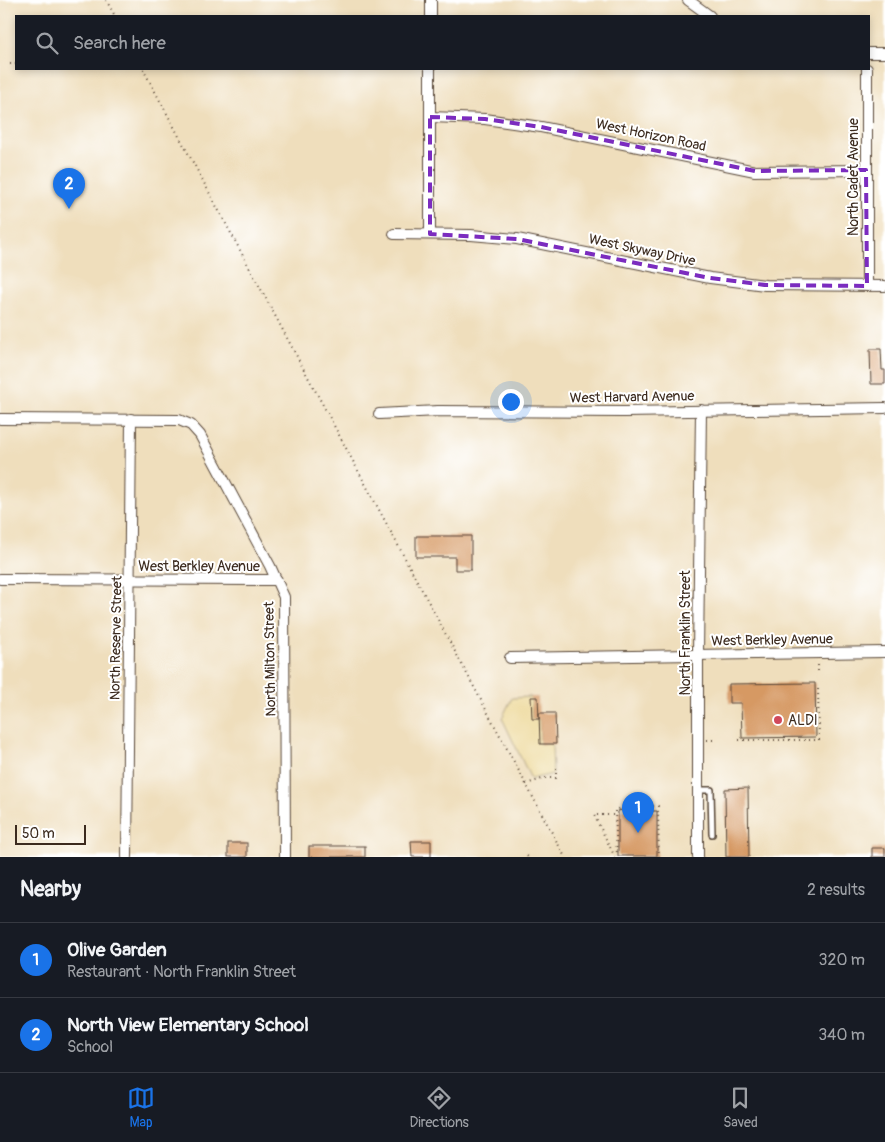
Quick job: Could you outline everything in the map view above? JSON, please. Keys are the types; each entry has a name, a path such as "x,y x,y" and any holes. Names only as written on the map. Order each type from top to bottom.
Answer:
{"street":[{"path":"431,0 431,15"},
{"path":"688,0 709,15"},
{"path":"870,53 885,53"},
{"path":"430,70 430,234"},
{"name":"North Cadet Avenue","path":"866,286 867,70"},
{"name":"West Horizon Road","path":"430,117 485,118 541,127 763,172 866,170"},
{"name":"West Skyway Drive","path":"394,234 470,235 517,239 710,278 784,286 885,286"},
{"name":"West Harvard Avenue","path":"379,414 438,411 624,412 885,408"},
{"name":"North Franklin Street","path":"698,857 698,655 702,410"},
{"path":"0,419 132,419"},
{"name":"North Milton Street","path":"132,419 179,420 191,425 200,435 277,580 285,602 285,857"},
{"name":"North Reserve Street","path":"127,857 132,419"},
{"name":"West Berkley Avenue","path":"0,579 277,580"},
{"name":"West Berkley Avenue","path":"510,658 885,652"}],"lane":[{"path":"698,790 711,790 712,834"}],"path":[{"path":"106,0 114,15"},
{"path":"10,64 15,64"},
{"path":"144,70 565,857"},
{"path":"818,665 818,673"},
{"path":"739,740 819,740 818,687"},
{"path":"707,740 717,740"},
{"path":"526,784 544,778 556,778 556,767 554,766"},
{"path":"616,857 615,811 622,807 658,806 659,857"},
{"path":"616,815 594,815 616,857"}],"highlighted area":[{"path":"430,117 485,119 541,127 755,171 866,170 867,286 765,285 710,278 517,239 430,234"}],"sand":[{"path":"531,697 532,719 539,719 540,744 552,744 553,774 531,779 502,718 512,698"}],"building":[{"path":"870,349 881,349 882,370 885,370 885,384 871,384"},
{"path":"416,536 471,536 471,570 455,570 455,557 416,557"},
{"name":"ALDI","path":"815,683 816,737 742,738 741,703 729,703 729,684"},
{"path":"531,697 538,697 539,719 532,719"},
{"path":"539,713 555,713 556,744 540,744"},
{"path":"748,788 749,857 726,857 725,789"},
{"path":"626,809 651,809 652,811 657,811 657,856 618,856 618,811"},
{"path":"411,841 431,841 431,857 412,857"},
{"path":"228,843 247,843 247,857 228,857"},
{"path":"309,846 365,846 365,857 309,857"},
{"path":"872,848 885,848 885,857 872,857"}],"place":[{"name":"North View Elementary School","path":"69,209"},
{"name":"ALDI","path":"778,720"},
{"name":"Olive Garden","path":"638,833"}]}
